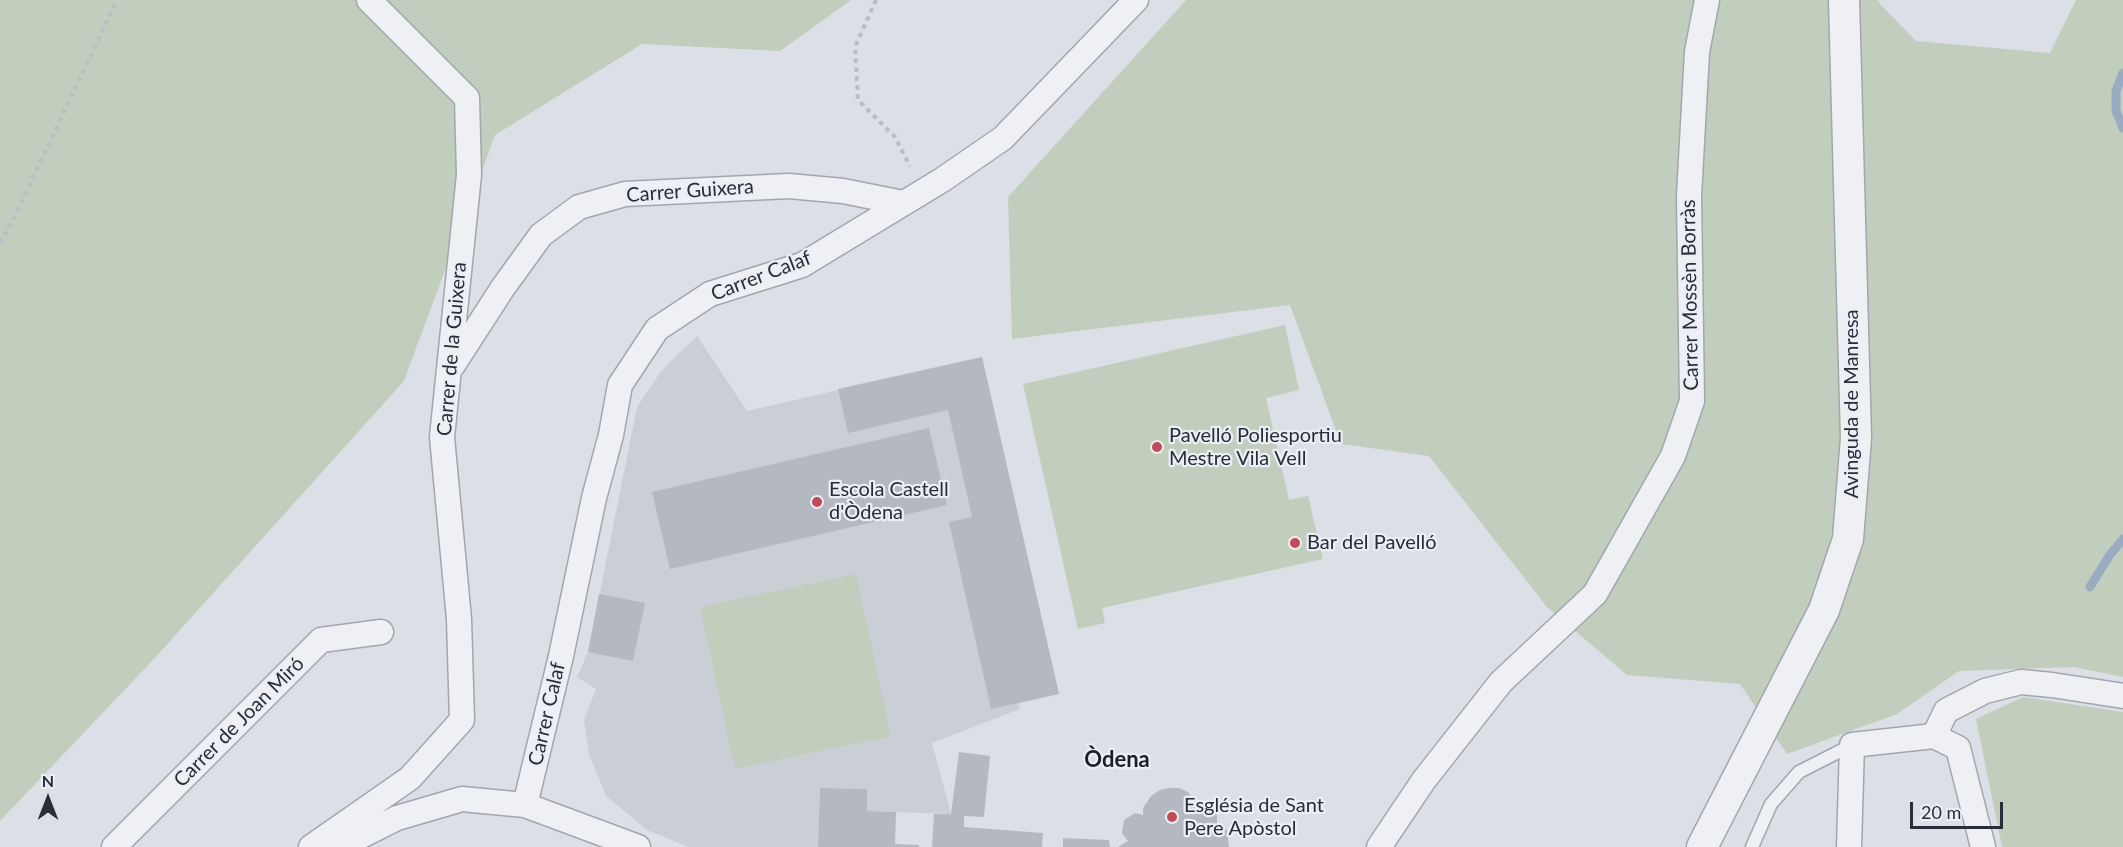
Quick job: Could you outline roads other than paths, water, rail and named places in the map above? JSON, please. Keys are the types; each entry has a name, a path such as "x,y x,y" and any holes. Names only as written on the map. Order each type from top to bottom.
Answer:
{"street":[{"name":"Carrer de la Guixera","path":"311,847 410,778 462,720 459,619 442,437 451,370 469,175 467,98 369,0"},
{"name":"Carrer Calaf","path":"525,805 561,656 594,498 611,435 620,385 657,329 710,294 802,265 913,197 1003,138 1136,0"},
{"name":"Carrer Mossèn Borràs","path":"1379,847 1424,780 1501,682 1594,594 1673,456 1692,401 1689,196 1697,52 1707,0"},
{"name":"Avinguda de Manresa","path":"1702,847 1824,610 1848,539 1856,438 1844,0"},
{"name":"Carrer Guixera","path":"451,370 502,289 541,235 579,207 625,194 651,191 789,186 913,197"},
{"name":"Carrer de Joan Miró","path":"114,847 321,640 381,632"},
{"path":"1934,736 1946,711 1984,691 2022,682 2123,696"},
{"path":"1849,847 1852,745 1934,736 1958,748 1983,847"},
{"path":"339,847 397,818 462,798 525,805 638,847"}],"lane":[{"path":"1752,847 1772,804 1799,772 1852,745"}],"waterway":[{"path":"2123,73 2116,91 2116,111 2123,128"},
{"path":"2090,587 2109,556 2123,539"}],"place":[{"name":"Pavelló Poliesportiu Mestre Vila Vell","path":"1157,447"},
{"name":"Escola Castell d'Òdena","path":"817,502"},
{"name":"Bar del Pavelló","path":"1295,543"},
{"name":"Església de Sant Pere Apòstol","path":"1172,817"}],"district":[{"name":"Òdena","path":"1117,760"}]}
